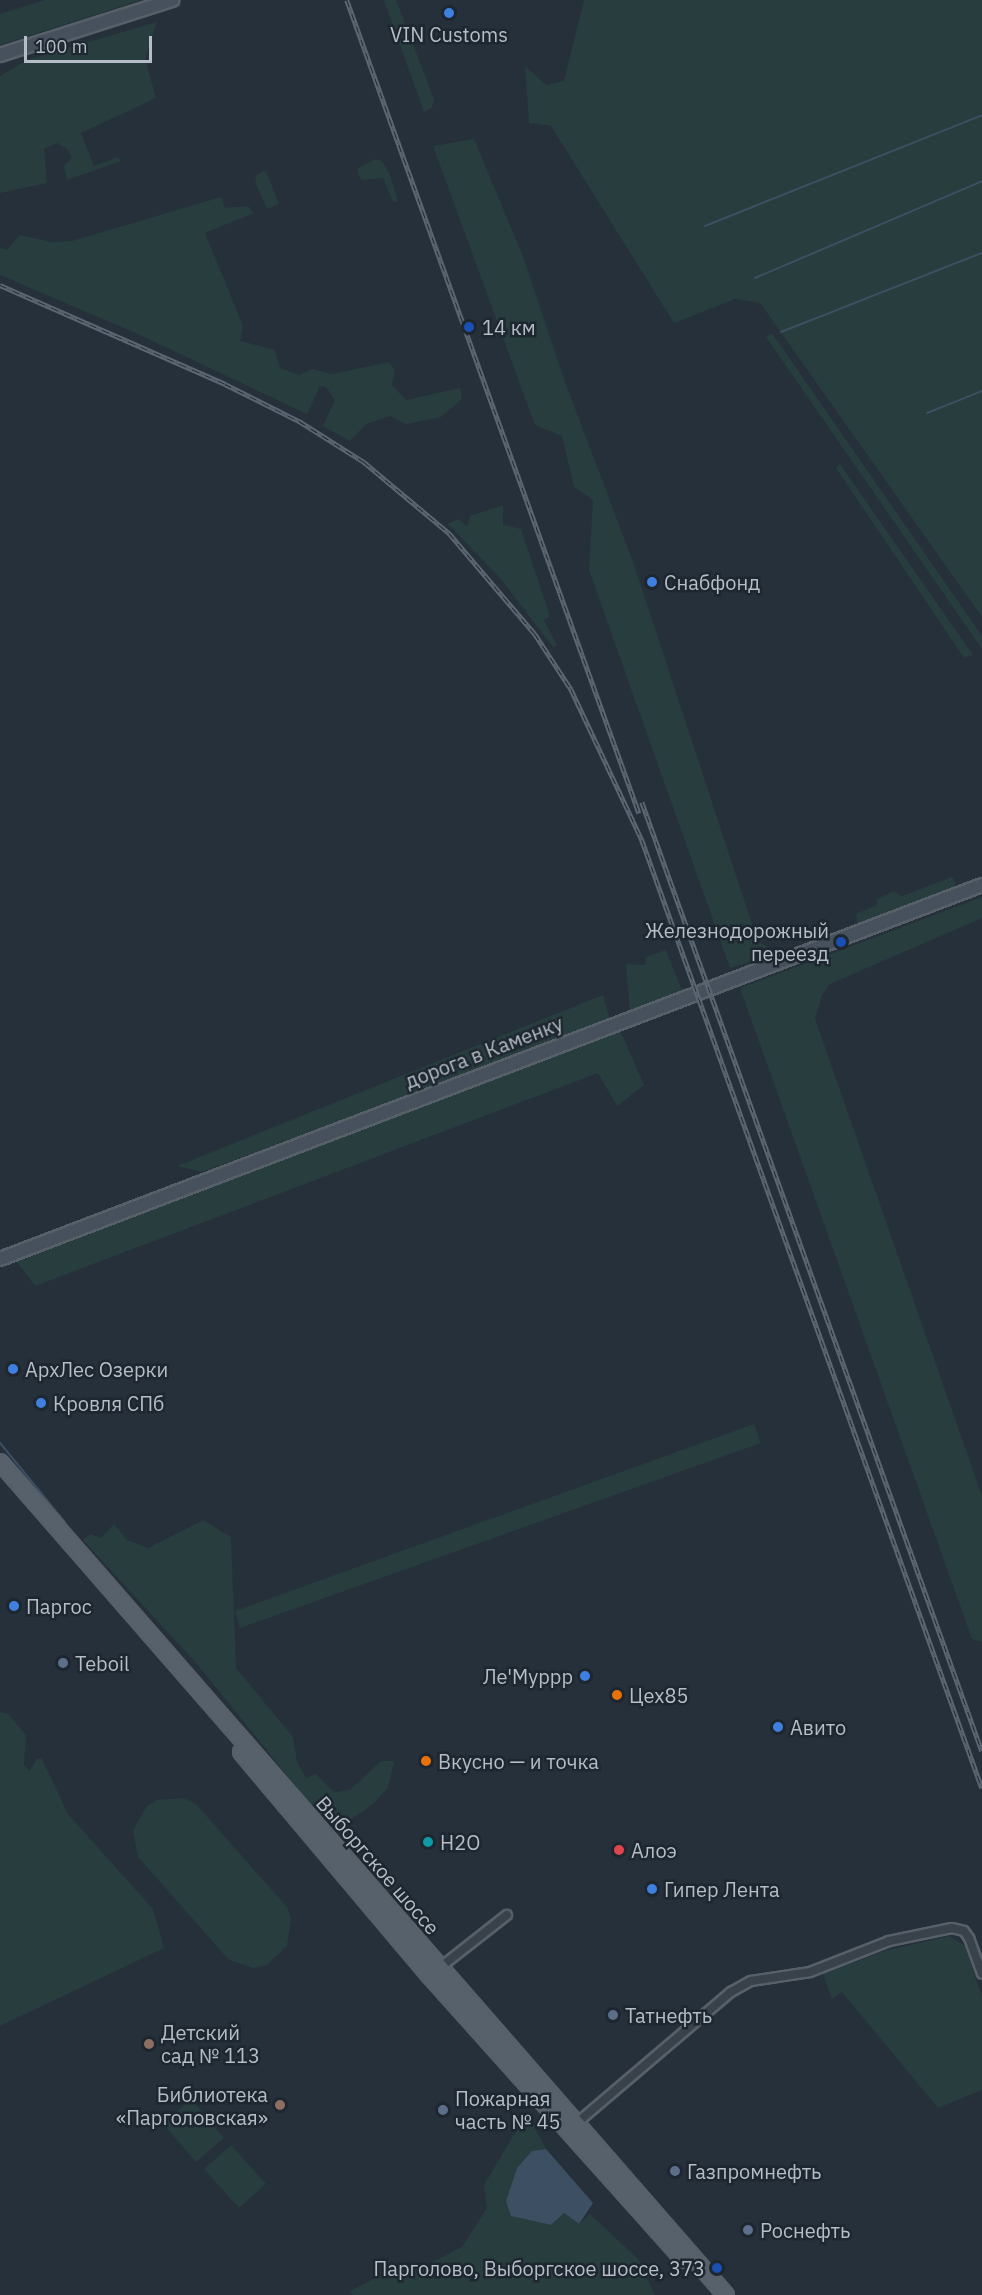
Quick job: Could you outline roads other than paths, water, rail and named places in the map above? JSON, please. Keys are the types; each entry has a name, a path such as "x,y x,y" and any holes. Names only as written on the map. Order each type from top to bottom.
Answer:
{"main road":[{"name":"Выборгское шоссе","path":"0,1462 443,1967 726,2295"},
{"name":"Выборгское шоссе","path":"0,1476 429,1975 715,2295"}],"street":[{"path":"0,55 172,0"},
{"name":"дорога в Каменку","path":"0,1260 982,885"},
{"path":"429,1975 443,1967 507,1915"},
{"path":"578,2122 731,1992 751,1981 810,1972 889,1941 952,1928 964,1931 969,1938 982,1974"}],"water":[{"path":"546,2149 593,2203 579,2224 564,2213 551,2225 511,2216 506,2201 517,2168 532,2151"}],"waterway":[{"path":"705,226 982,115"},
{"path":"755,278 982,181"},
{"path":"781,332 982,253"},
{"path":"927,413 982,391"},
{"path":"0,1443 65,1522"}],"railway":[{"path":"347,0 639,813"},
{"path":"0,285 225,384 299,421 364,462 449,533 535,634 571,689 642,840 982,1788"},
{"path":"642,802 982,1751"}],"place":[{"name":"VIN Customs","path":"449,13"},
{"name":"14 км","path":"469,327"},
{"name":"Снабфонд","path":"652,582"},
{"name":"Железнодорожный переезд","path":"841,942"},
{"name":"АрхЛес Озерки","path":"13,1369"},
{"name":"Кровля СПб","path":"41,1403"},
{"name":"Паргос","path":"14,1606"},
{"name":"Teboil","path":"63,1663"},
{"name":"Ле'Муррр","path":"585,1676"},
{"name":"Цех85","path":"617,1695"},
{"name":"Авито","path":"778,1727"},
{"name":"Вкусно — и точка","path":"426,1761"},
{"name":"H2O","path":"428,1842"},
{"name":"Алоэ","path":"619,1850"},
{"name":"Гипер Лента","path":"652,1889"},
{"name":"Татнефть","path":"613,2015"},
{"name":"Детский сад № 113","path":"149,2044"},
{"name":"Библиотека «Парголовская»","path":"280,2105"},
{"name":"Пожарная часть № 45","path":"443,2110"},
{"name":"Газпромнефть","path":"675,2171"},
{"name":"Роснефть","path":"748,2230"},
{"name":"Парголово, Выборгское шоссе, 373","path":"717,2268"}]}
